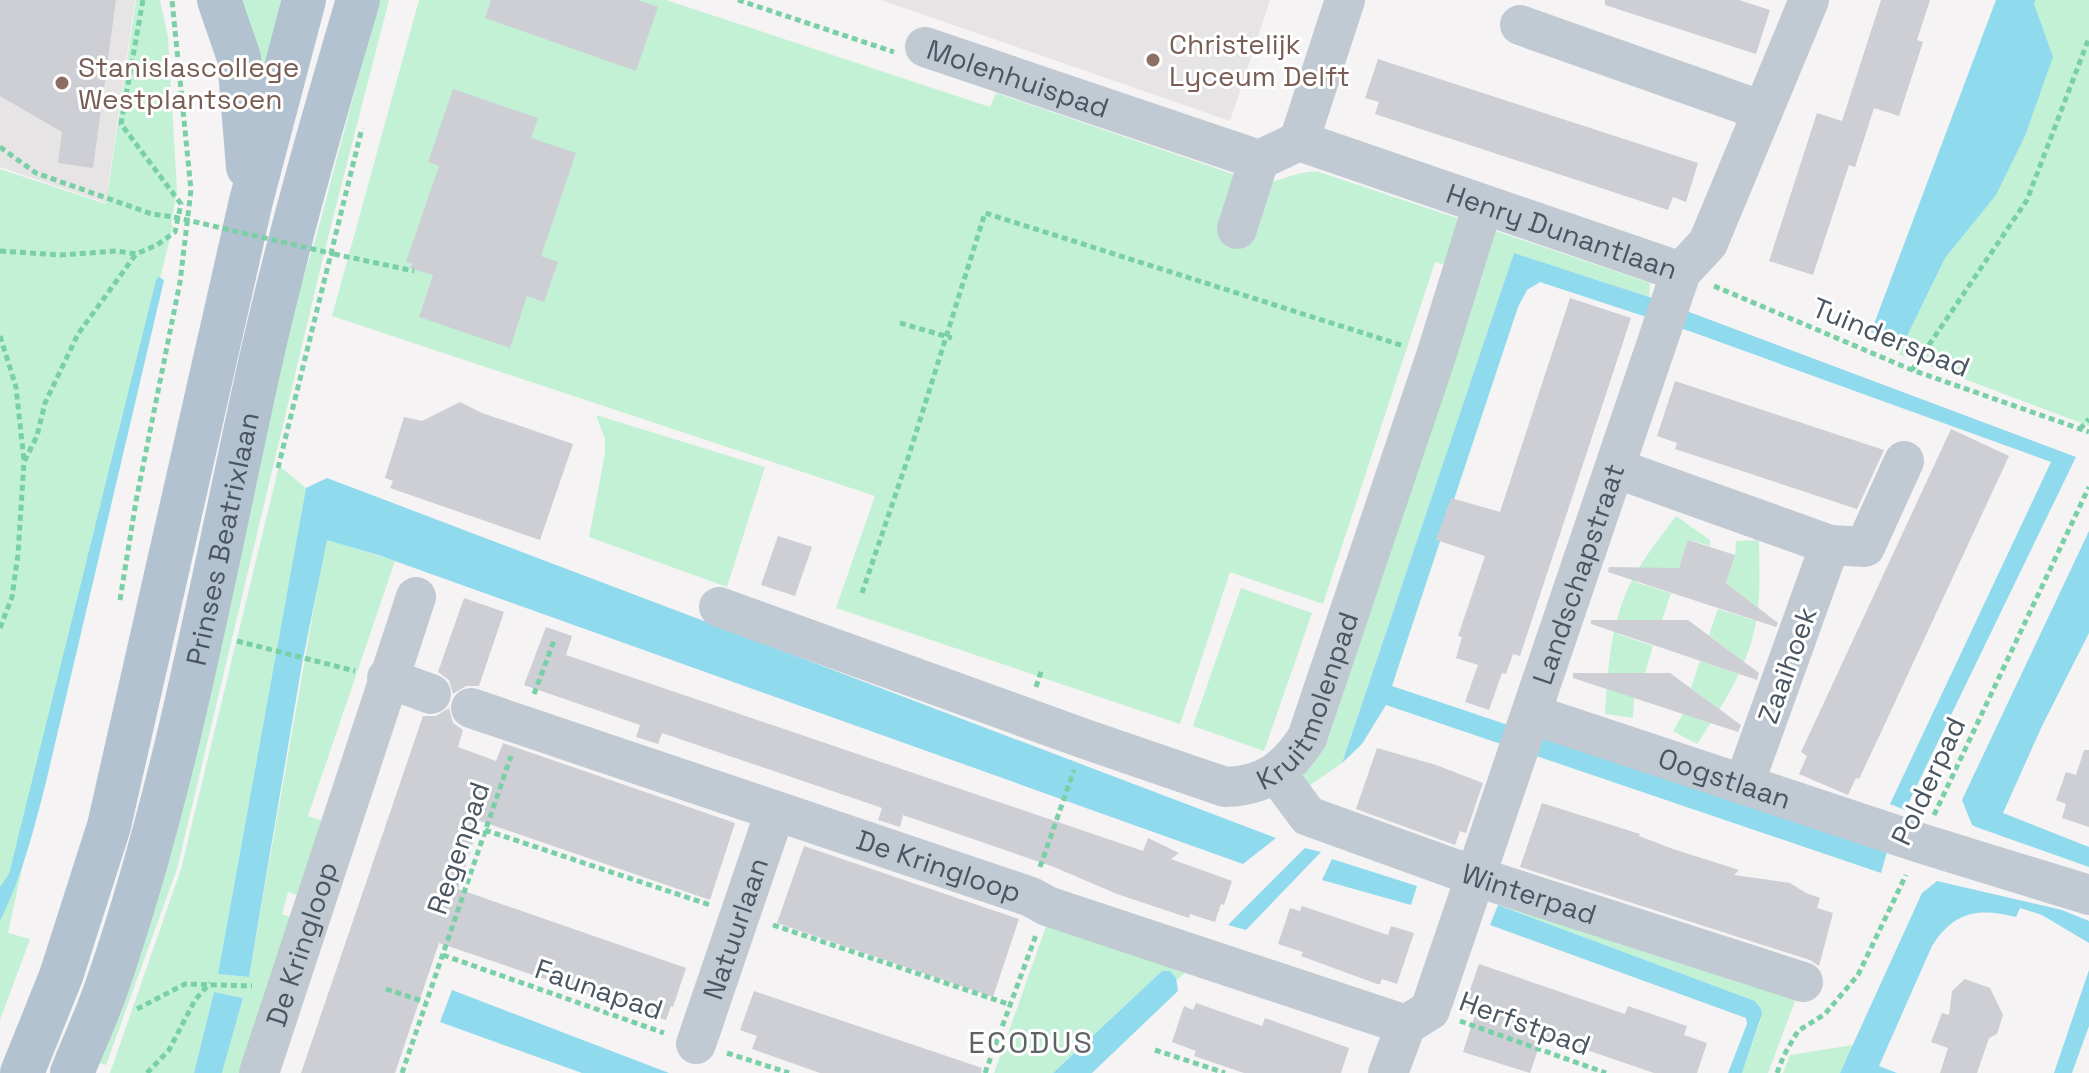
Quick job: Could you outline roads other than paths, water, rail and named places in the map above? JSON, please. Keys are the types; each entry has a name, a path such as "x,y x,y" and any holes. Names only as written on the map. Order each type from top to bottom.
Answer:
{"main road":[{"path":"219,0 239,58 251,201"},
{"name":"Prinses Beatrixlaan","path":"22,1073 61,976 109,826 251,201 304,0"},
{"name":"Prinses Beatrixlaan","path":"72,1073 106,990 153,834 214,582 295,217 358,0"}],"street":[{"path":"1237,229 1259,160 1299,141 1345,0"},
{"name":"Henry Dunantlaan","path":"1299,141 1483,205 1671,300 1708,243 1809,0"},
{"path":"1520,25 1763,111"},
{"name":"Molenhuispad","path":"925,47 1259,160"},
{"name":"Kruitmolenpad","path":"719,607 1225,787 1248,786 1276,773 1295,756 1307,738 1436,356 1483,205"},
{"name":"Landschapstraat","path":"1477,877 1671,300"},
{"path":"1615,468 1830,545 1865,547 1904,461"},
{"name":"Zaaihoek","path":"1744,784 1830,545"},
{"name":"De Kringloop","path":"259,1073 416,597"},
{"path":"387,678 431,694"},
{"name":"De Kringloop","path":"471,708 1039,902 1418,1018"},
{"name":"Oogstlaan","path":"1524,733 1744,784 2089,895"},
{"name":"Winterpad","path":"1276,773 1308,816 1477,877 1803,982"},
{"name":"Natuurlaan","path":"696,1044 775,812"},
{"path":"1388,1073 1418,1018 1477,877"}],"water":[{"path":"1996,0 2035,0 2053,57 2025,136 1996,195 1945,258 1902,346 1871,332"},
{"path":"1514,253 1649,297 2076,457 1905,810 1890,804 2051,462 1692,332 1540,282 1527,290 1518,307 1392,686 1887,852 1881,873 1386,705 1362,744 1342,763"},
{"path":"159,277 164,280 46,782 21,870 0,921 0,887 9,874"},
{"path":"327,478 1276,838 1243,864 378,555 327,540 302,664 249,977 218,974 306,488"},
{"path":"2089,531 2089,633 2003,813 2089,847 2089,867 1972,825 1962,800"},
{"path":"1305,848 1321,852 1246,930 1228,925"},
{"path":"1332,859 1417,886 1411,905 1322,880"},
{"path":"1937,881 2062,910 2089,921 2089,943 2042,915 2020,908 2016,917 1978,913 1958,919 1932,946 1879,1066 1897,1073 1840,1073 1922,893"},
{"path":"1498,905 1755,1001 1762,1014 1742,1073 1728,1073 1747,1024 1746,1018 1490,925"},
{"path":"2089,970 2089,1026 2072,1073 2054,1073"},
{"path":"1162,971 1170,971 1176,978 1178,991 1092,1073 1053,1073"},
{"path":"452,990 669,1073 582,1073 440,1022"},
{"path":"214,992 243,998 222,1073 194,1073"}],"place":[{"name":"Christelijk Lyceum Delft","path":"1153,60"},
{"name":"Stanislascollege Westplantsoen","path":"62,83"}],"district":[{"name":"ECODUS","path":"1031,1042"}]}
